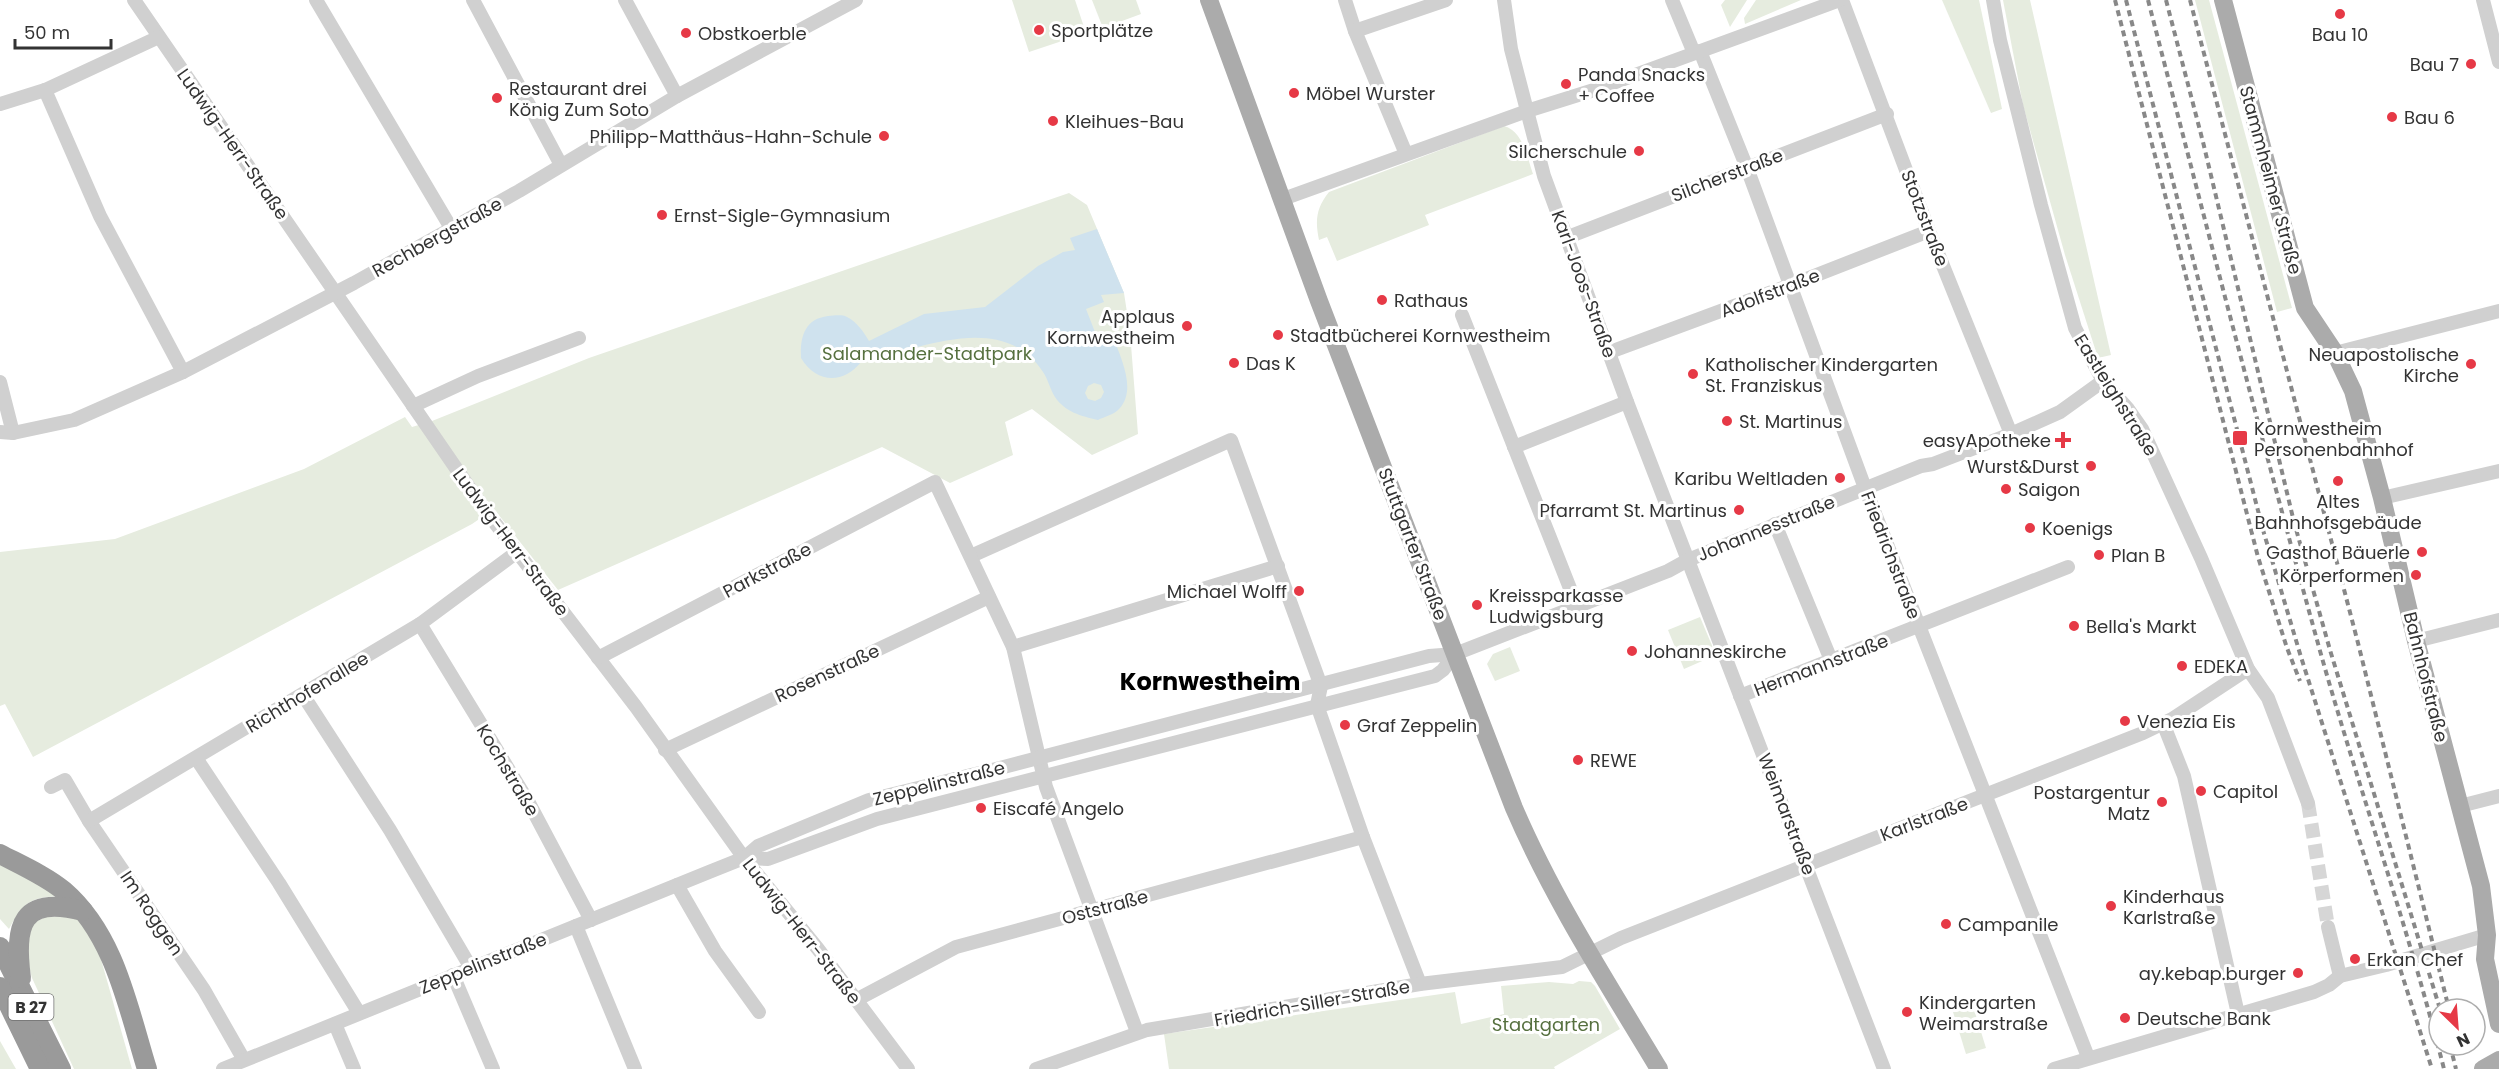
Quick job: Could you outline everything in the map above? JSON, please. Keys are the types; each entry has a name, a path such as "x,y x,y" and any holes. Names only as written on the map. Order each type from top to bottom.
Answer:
{"highway":[{"path":"0,854 63,890 99,932 116,970 147,1069"},
{"name":"B 27","path":"61,1069 7,993 23,922 35,910 47,907 60,905 83,911"},
{"name":"B 27","path":"0,947 7,993 40,1069"}],"main road":[{"name":"Stuttgarter Straße","path":"1209,0 1319,301 1527,838 1591,954 1659,1069"},
{"name":"Stammheimer Straße","path":"2223,0 2305,308 2335,353"},
{"name":"Bahnhofstraße","path":"2335,353 2352,391 2382,498 2416,641 2481,886 2487,935 2485,959 2499,1024"},
{"name":"Bahnhofstraße","path":"2487,935 2499,966"}],"street":[{"name":"Ludwig-Herr-Straße","path":"134,0 482,506 598,658 744,858 908,1069"},
{"path":"316,0 451,228"},
{"path":"473,0 561,165"},
{"path":"625,0 677,96"},
{"name":"Rechbergstraße","path":"6,432 74,420 183,372 337,293 519,191 831,5 856,0"},
{"path":"1345,0 1355,31 1406,154"},
{"path":"1355,31 1413,5 1446,0"},
{"name":"Karl-Joos-Straße","path":"1504,0 1511,49 1544,176 1688,560"},
{"name":"Friedrichstraße","path":"1672,0 1747,168 1865,488 2088,1057"},
{"path":"1283,199 1527,111 1594,90 1841,0"},
{"name":"Stotzstraße","path":"1841,0 1887,114 1929,231 2011,434"},
{"name":"Eastleighstraße","path":"1993,0 2005,61 2064,295 2075,328 2103,381 2128,409 2152,450 2248,669 2268,698 2308,804"},
{"path":"2483,0 2499,62"},
{"path":"0,104 45,90 159,37"},
{"path":"45,90 100,216 183,372"},
{"name":"Silcherstraße","path":"1568,237 1887,114"},
{"name":"Adolfstraße","path":"1610,352 1929,231"},
{"path":"2335,353 2499,311"},
{"path":"1462,315 1577,606"},
{"path":"413,406 478,376 579,338"},
{"name":"Johannesstraße","path":"1455,654 1668,571 1688,560 1865,488 2011,434 2060,412 2103,381"},
{"path":"0,382 6,432"},
{"path":"1514,447 1628,402"},
{"path":"1137,1032 1044,776 1013,647 970,556 1231,440 1321,686 1317,705 1363,837 1420,984"},
{"path":"2382,498 2499,471"},
{"name":"Parkstraße","path":"598,658 935,482 970,556"},
{"path":"1775,524 1831,660"},
{"name":"Richthofenallee","path":"89,821 420,624 517,552"},
{"name":"Weimarstraße","path":"1688,560 1884,1069"},
{"path":"1013,647 1278,566"},
{"name":"Hermannstraße","path":"1740,696 2068,567"},
{"name":"Rosenstraße","path":"665,750 989,597"},
{"path":"2416,641 2499,620"},
{"name":"Kochstraße","path":"420,624 529,803 591,920"},
{"name":"Zeppelinstraße","path":"223,1069 744,858 758,846 869,800 1321,686 1429,656 1455,654"},
{"name":"Zeppelinstraße","path":"744,858 768,859 877,819 1435,676 1443,670 1455,654"},
{"name":"Karlstraße","path":"1591,954 1621,938 1984,796 2163,723 2248,669"},
{"path":"303,695 390,830 471,968"},
{"path":"2163,723 2187,788 2238,1014"},
{"path":"196,758 279,883 359,1013"},
{"name":"Im Roggen","path":"51,787 65,780 89,821 204,990 244,1060"},
{"path":"2460,807 2499,796"},
{"name":"Oststraße","path":"856,1000 956,947 1363,837"},
{"path":"677,885 715,951 759,1012"},
{"path":"576,926 635,1069"},
{"path":"2328,927 2340,976"},
{"path":"2054,1069 2088,1057 2314,992 2329,985 2340,976 2487,935"},
{"name":"Friedrich-Siller-Straße","path":"1036,1069 1137,1032 1420,984 1562,967 1591,954"},
{"path":"453,975 493,1069"},
{"path":"336,1023 354,1069"}],"green space":[{"path":"1012,0 1075,0 1086,33 1029,52"},
{"path":"1092,0 1136,0 1141,14 1103,28"},
{"path":"1725,0 1747,0 1730,27 1721,5"},
{"path":"1756,0 1801,0 1745,24 1744,18"},
{"path":"1942,0 1979,0 2002,109 1991,113"},
{"path":"2003,0 2030,0 2111,355 2098,358 2065,255 2023,105"},
{"path":"2195,0 2209,0 2292,308 2277,312"},
{"path":"1504,126 1516,133 1520,139 1533,174 1425,215 1429,225 1337,261 1327,237 1319,240 1318,215 1321,204 1329,192"},
{"name":"Salamander-Stadtpark","path":"1069,193 1087,205 1124,293 1130,332 1138,434 1092,455 1032,409 1005,422 1013,455 950,483 882,447 558,590 494,509 472,524 33,757 5,704 0,706 0,552 115,539 304,469 405,417 412,427 432,421 589,358"},
{"path":"1700,617 1716,655 1684,669 1668,630"},
{"path":"1510,647 1520,671 1495,681 1487,664 1493,654"},
{"path":"0,859 64,896 36,899 30,902 9,929 0,919"},
{"path":"72,915 89,928 97,945 132,1069 74,1069 32,978 25,952 32,924 45,917"},
{"name":"Stadtgarten","path":"1579,981 1591,982 1595,986 1620,1029 1554,1067 1555,1069 1169,1069 1164,1034 1455,992 1461,1024 1504,1014 1501,986 1549,982 1573,984"},
{"path":"1973,1006 1986,1048 1966,1054 1953,1012"},
{"path":"0,1041 16,1069 0,1069"}],"water":[{"path":"1097,229 1124,293 1101,295 1104,302 1086,309 1100,345 1114,339 1126,374 1127,393 1124,401 1117,411 1098,420 1069,410 1059,402 1043,372 1026,353 1005,342 982,338 933,343 861,362 846,375 830,378 814,372 801,358 801,343 805,331 809,325 820,318 838,315 847,317 860,327 869,341 924,314 985,307 1038,266 1063,252 1075,250 1070,238","holes":["1094,383 1101,385 1104,392 1101,398 1095,401 1088,399 1085,393 1088,386"]}],"tunnel":[{"path":"2308,803 2328,927"}],"railway":[{"path":"2115,0 2258,557 2300,681"},
{"path":"2126,0 2263,530 2432,1069"},
{"path":"2148,0 2255,412 2322,658 2416,965 2444,1069"},
{"path":"2166,0 2203,142 2294,522 2330,650 2436,997"},
{"path":"2190,0 2358,643 2446,997"},
{"path":"2453,1057 2456,1069"}],"place":[{"name":"Bau 10","path":"2340,14"},
{"name":"Sportplätze","path":"1039,30"},
{"name":"Obstkoerble","path":"686,33"},
{"name":"Bau 7","path":"2471,64"},
{"name":"Panda Snacks + Coffee","path":"1566,84"},
{"name":"Möbel Wurster","path":"1294,93"},
{"name":"Restaurant drei König Zum Soto","path":"497,98"},
{"name":"Bau 6","path":"2392,117"},
{"name":"Kleihues-Bau","path":"1053,121"},
{"name":"Philipp-Matthäus-Hahn-Schule","path":"884,136"},
{"name":"Silcherschule","path":"1639,151"},
{"name":"Ernst-Sigle-Gymnasium","path":"662,215"},
{"name":"Rathaus","path":"1382,300"},
{"name":"Applaus Kornwestheim","path":"1187,326"},
{"name":"Stadtbücherei Kornwestheim","path":"1278,335"},
{"name":"Das K","path":"1234,363"},
{"name":"Neuapostolische Kirche","path":"2471,364"},
{"name":"Katholischer Kindergarten St. Franziskus","path":"1693,374"},
{"name":"St. Martinus","path":"1727,421"},
{"name":"Kornwestheim Personenbahnhof","path":"2240,438"},
{"name":"easyApotheke","path":"2063,440"},
{"name":"Wurst&Durst","path":"2091,466"},
{"name":"Karibu Weltladen","path":"1840,478"},
{"name":"Altes Bahnhofsgebäude","path":"2338,481"},
{"name":"Saigon","path":"2006,489"},
{"name":"Pfarramt St. Martinus","path":"1739,510"},
{"name":"Koenigs","path":"2030,528"},
{"name":"Gasthof Bäuerle","path":"2422,552"},
{"name":"Plan B","path":"2099,555"},
{"name":"Körperformen","path":"2416,575"},
{"name":"Michael Wolff","path":"1299,591"},
{"name":"Kreissparkasse Ludwigsburg","path":"1477,605"},
{"name":"Bella's Markt","path":"2074,626"},
{"name":"Johanneskirche","path":"1632,651"},
{"name":"EDEKA","path":"2182,666"},
{"name":"Venezia Eis","path":"2125,721"},
{"name":"Graf Zeppelin","path":"1345,725"},
{"name":"REWE","path":"1578,760"},
{"name":"Capitol","path":"2201,791"},
{"name":"Postargentur Matz","path":"2162,802"},
{"name":"Eiscafé Angelo","path":"981,808"},
{"name":"Kinderhaus Karlstraße","path":"2111,906"},
{"name":"Campanile","path":"1946,924"},
{"name":"Erkan Chef","path":"2355,959"},
{"name":"ay.kebap.burger","path":"2298,973"},
{"name":"Kindergarten Weimarstraße","path":"1907,1012"},
{"name":"Deutsche Bank","path":"2125,1018"}],"district":[{"name":"Kornwestheim","path":"1210,681"}]}
